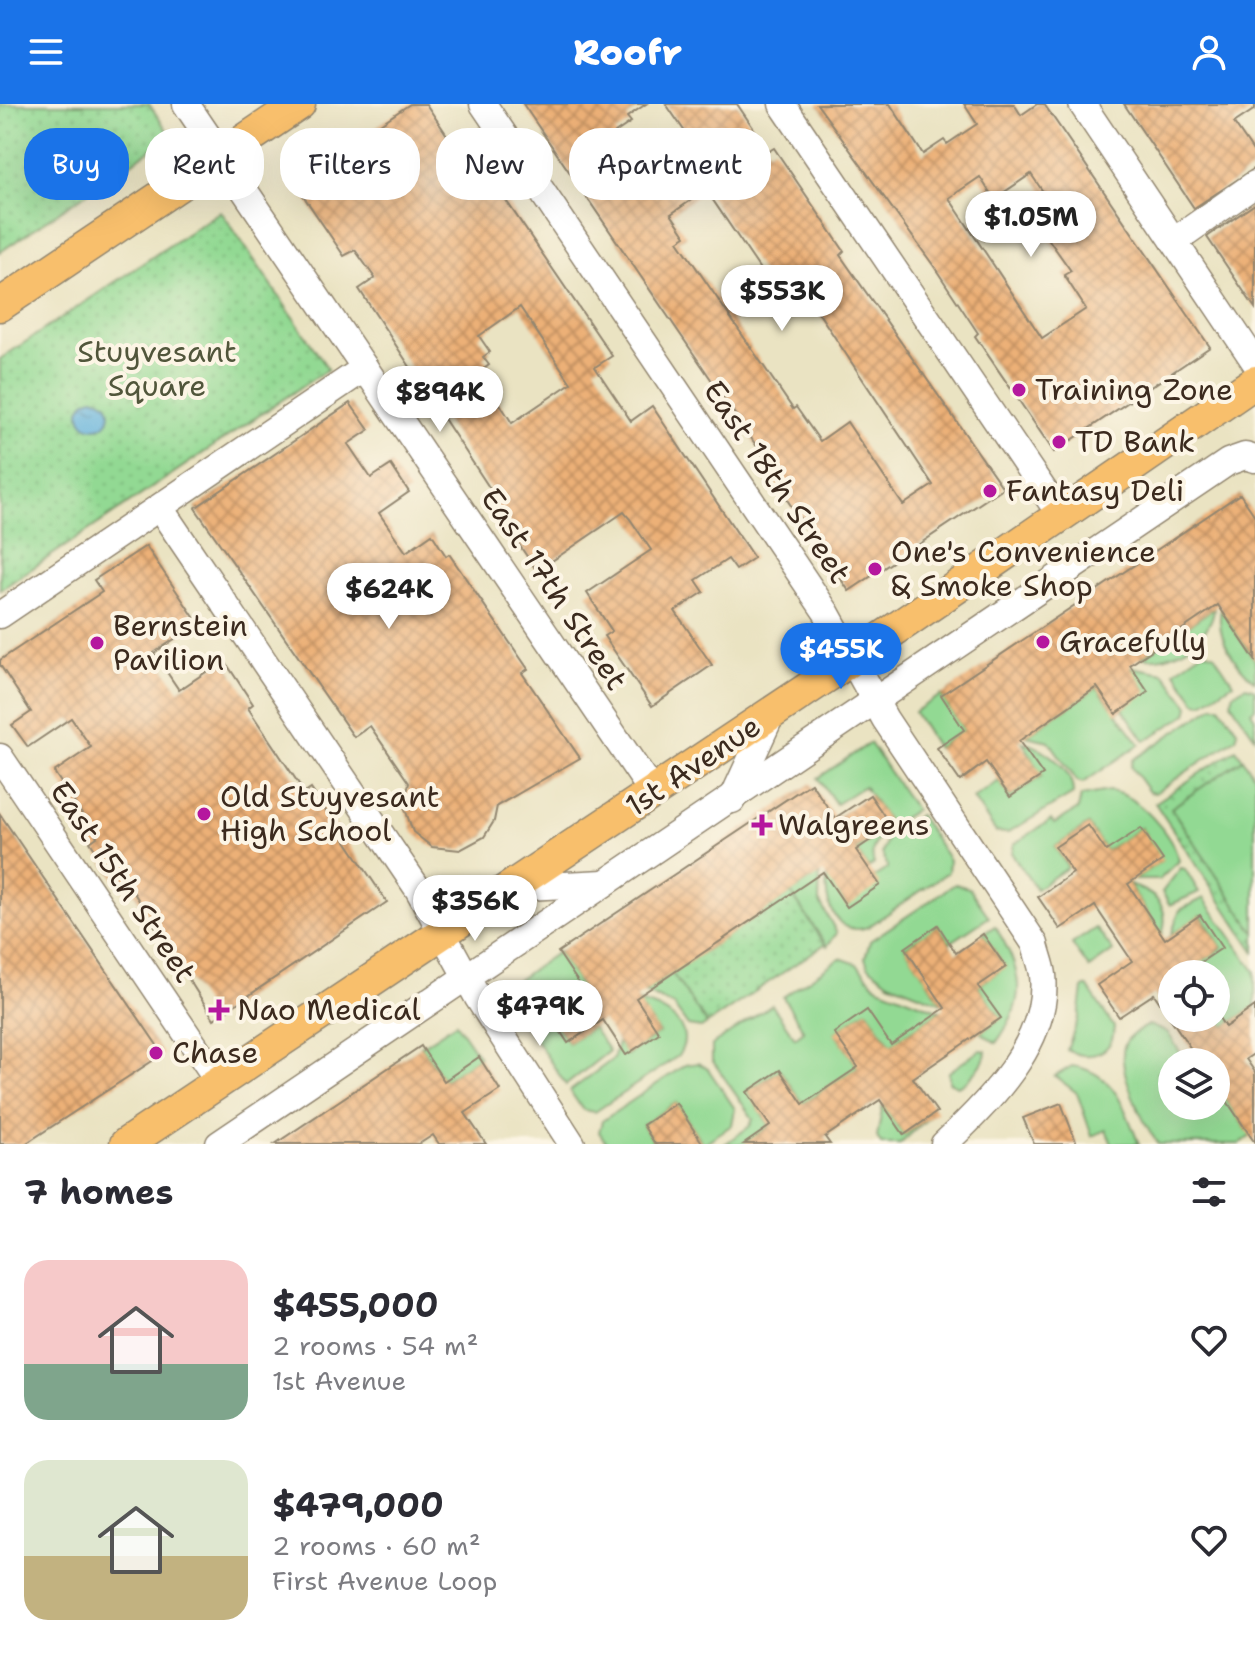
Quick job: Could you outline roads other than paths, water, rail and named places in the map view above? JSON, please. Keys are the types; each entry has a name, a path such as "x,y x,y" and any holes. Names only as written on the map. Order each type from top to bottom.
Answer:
{"main road":[{"path":"263,128 299,104"},
{"path":"0,305 156,200"},
{"name":"1st Avenue","path":"126,1144 853,659 1255,382"}],"street":[{"name":"East 17th Street","path":"186,104 202,128"},
{"name":"East 18th Street","path":"483,104 826,612 874,701 1023,921 1035,944 1043,976 1035,1023 1014,1067 944,1144"},
{"path":"782,104 1061,516"},
{"path":"1082,104 1255,362"},
{"path":"1174,241 1255,184"},
{"name":"East 17th Street","path":"251,200 653,793"},
{"path":"0,615 365,368"},
{"path":"219,1144 1228,462 1253,458"},
{"path":"160,508 418,889 466,978 572,1144"},
{"path":"732,800 772,713"},
{"name":"East 15th Street","path":"0,757 219,1082"},
{"path":"507,888 605,883"}],"water":[{"path":"95,398 101,399 109,407 109,419 101,427 95,428 89,427 81,419 80,413 81,407 89,399"}],"place":[{"name":"Training Zone","path":"1019,390"},
{"name":"TD Bank","path":"1059,442"},
{"name":"Fantasy Deli","path":"990,491"},
{"name":"One's Convenience & Smoke Shop","path":"875,569"},
{"name":"Gracefully","path":"1043,642"},
{"name":"Bernstein Pavilion","path":"97,643"},
{"name":"Old Stuyvesant High School","path":"204,814"},
{"name":"Walgreens","path":"762,825"},
{"name":"Nao Medical","path":"219,1010"},
{"name":"Chase","path":"156,1053"}],"park label":[{"name":"Stuyvesant Square","path":"157,369"}]}
